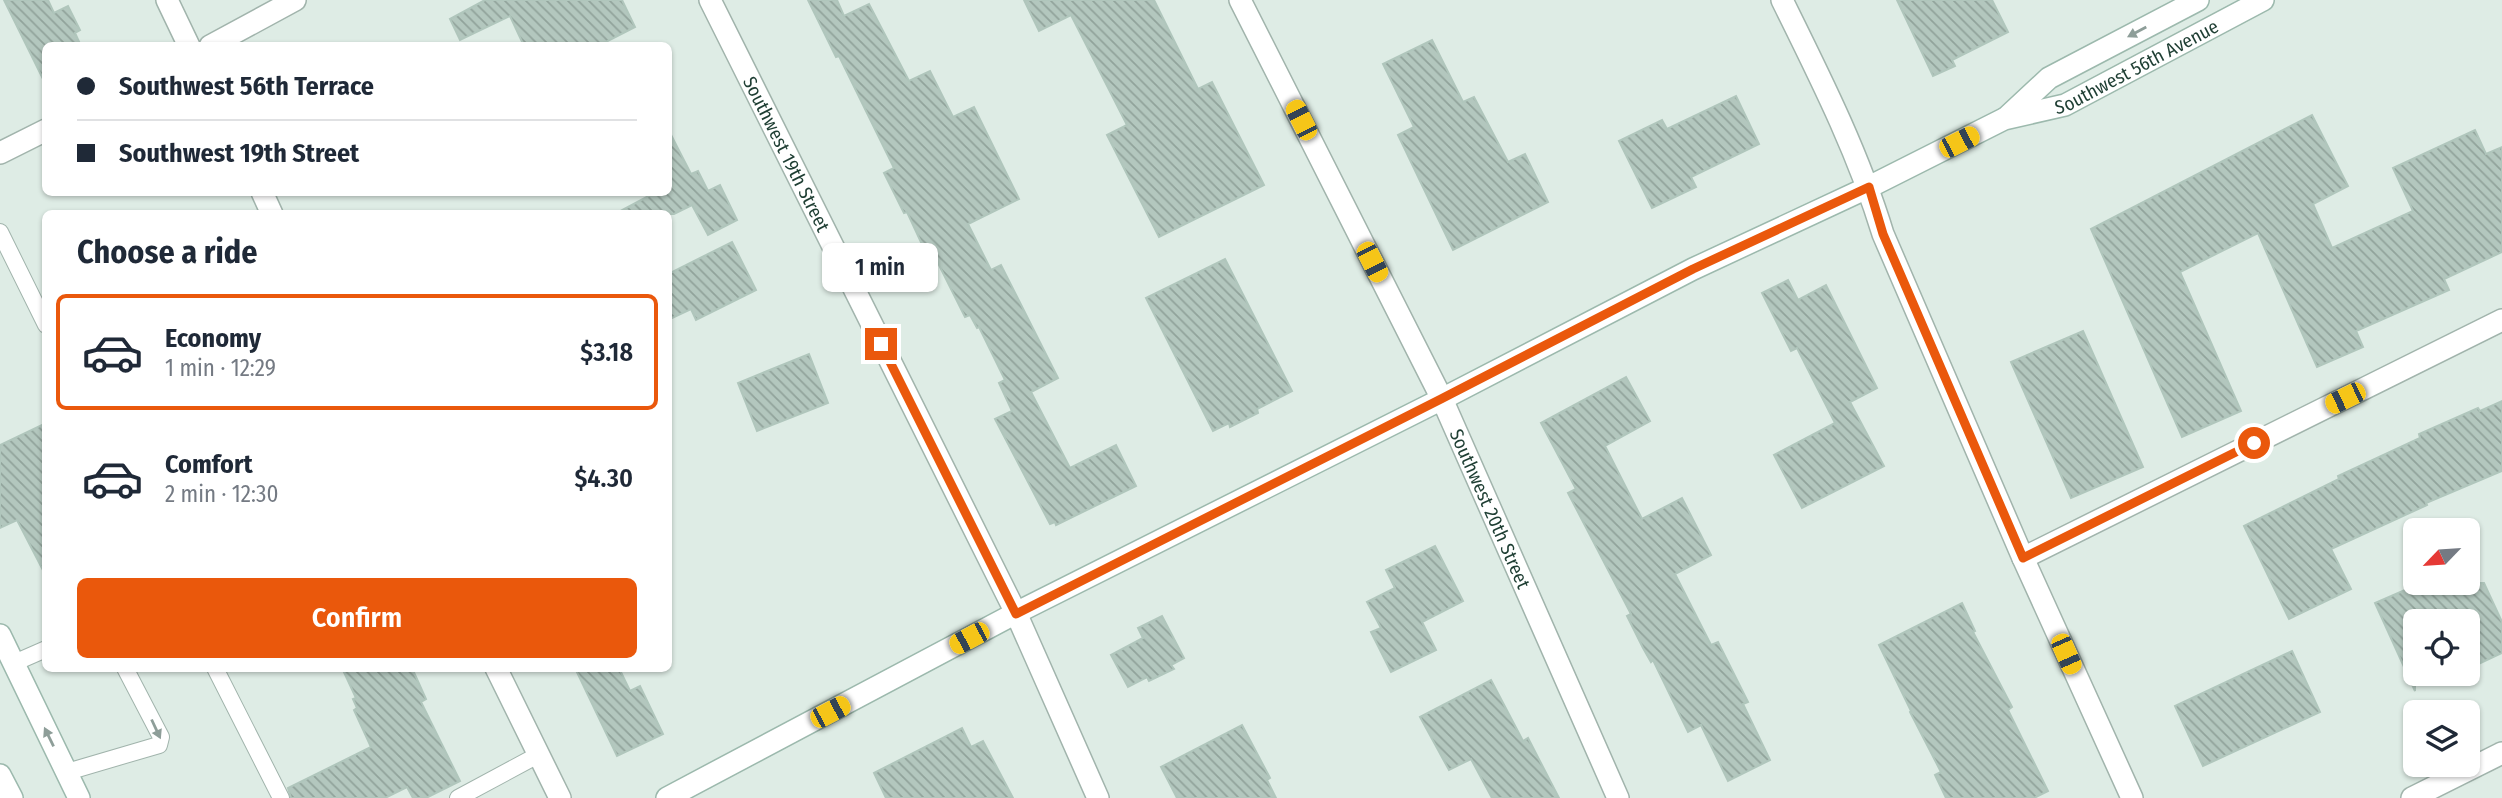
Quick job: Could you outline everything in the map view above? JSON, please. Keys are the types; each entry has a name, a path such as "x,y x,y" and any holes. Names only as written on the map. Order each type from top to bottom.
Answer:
{"street":[{"path":"167,0 187,42"},
{"path":"217,42 295,0"},
{"name":"Southwest 19th Street","path":"710,0 1016,614 1098,798"},
{"name":"Southwest 20th Street","path":"1240,0 1441,399 1618,798"},
{"path":"1782,0 1846,131 1869,187 1883,234 2023,558 2132,798"},
{"name":"Southwest 56th Avenue","path":"2004,119 2049,78 2198,0"},
{"name":"Southwest 56th Avenue","path":"667,798 1016,614 1693,269 1869,187 2004,119 2065,105 2263,0"},
{"path":"0,153 42,132"},
{"path":"2023,558 2502,320"},
{"path":"0,635 79,798"},
{"path":"498,672 560,798"},
{"path":"2412,798 2502,753"},
{"path":"0,775 12,798"}],"lane":[{"path":"0,232 42,317"},
{"path":"14,663 42,651"},
{"path":"67,772 159,745 161,742 161,737 127,672"},
{"path":"217,672 281,798"},
{"path":"458,798 538,755"}],"building":[{"path":"4,0 48,0 54,13 68,6 80,30 75,33 79,42 42,42 42,77"},
{"path":"485,0 622,0 635,27 606,42 522,42 510,16 460,40 450,19"},
{"path":"808,0 837,0 844,16 869,4 909,81 930,71 953,117 974,107 1019,199 968,224 991,270 1001,265 1058,378 1031,392 1070,468 1116,445 1136,486 1056,525 1055,522 1050,524 995,419 1012,411 999,383 1005,380 979,327 977,328 970,315 965,317 938,263 932,266 907,212 904,213 884,173 894,168"},
{"path":"1024,0 1154,0 1198,89 1212,82 1264,185 1159,237 1107,135 1127,125 1071,15 1039,31"},
{"path":"1897,0 1992,0 2008,32 1952,60 1955,66 1933,76"},
{"path":"1432,40 1463,102 1474,97 1508,162 1525,154 1548,202 1453,250 1398,135 1414,127 1383,64"},
{"path":"1736,96 1759,144 1691,177 1696,187 1652,208 1619,141 1662,120 1667,129"},
{"path":"2312,115 2348,186 2313,204 2332,248 2413,211 2393,168 2475,130 2486,154 2502,147 2502,252 2444,279 2449,290 2356,331 2363,347 2317,367 2258,233 2180,272 2241,411 2182,437 2091,229"},
{"path":"672,137 691,174 698,171 708,191 720,185 737,220 708,235 692,205 674,214 672,210 622,210 649,196 672,196"},
{"path":"732,242 756,290 696,320 691,309 672,318 672,272"},
{"path":"1225,259 1292,391 1257,409 1258,413 1230,427 1229,423 1213,431 1146,298"},
{"path":"1788,280 1798,300 1826,285 1877,388 1850,402 1884,466 1802,508 1774,455 1835,423 1797,348 1791,351 1762,293"},
{"path":"2083,331 2143,467 2071,498 2011,362"},
{"path":"809,354 828,403 757,431 738,383"},
{"path":"1626,377 1650,421 1605,446 1642,519 1682,498 1711,555 1675,574 1711,645 1718,642 1748,702 1743,704 1770,760 1728,781 1701,725 1688,732 1653,660 1651,662 1643,648 1627,616 1631,614 1568,493 1576,489 1541,423"},
{"path":"2502,401 2502,471 2426,503 2427,505 2331,549 2351,589 2289,619 2244,526 2339,479 2338,476 2420,438 2419,434 2478,408 2480,411"},
{"path":"42,425 42,568 17,520 0,528 0,445"},
{"path":"1435,546 1463,601 1422,622 1436,650 1391,672 1371,632 1381,628 1367,602 1395,588 1386,570"},
{"path":"2480,583 2484,583 2502,622 2502,653 2480,663 2480,609 2403,609 2403,665 2375,603 2403,591 2403,595 2480,595"},
{"path":"1962,603 1975,631 1973,632 2012,707 2008,710 2048,791 2034,798 1946,798 1935,775 1941,772 1879,645"},
{"path":"1162,616 1184,658 1171,665 1174,669 1149,681 1147,677 1128,687 1111,655 1143,638 1138,628"},
{"path":"2292,651 2320,712 2203,766 2175,706"},
{"path":"344,672 414,672 426,699 421,702 460,781 426,798 413,798 407,787 385,798 291,798 288,788 371,747 354,710 357,708 353,699 356,698"},
{"path":"577,672 621,672 630,691 640,686 663,734 617,756"},
{"path":"1491,680 1523,741 1528,738 1559,798 1492,798 1471,759 1449,770 1420,717"},
{"path":"1242,725 1270,778 1267,780 1276,798 1177,798 1161,767"},
{"path":"962,728 971,747 983,741 1013,798 886,798 874,773"}],"route":[{"path":"881,344 1016,614 1693,269 1869,187 1883,234 2023,558 2254,443"}]}
